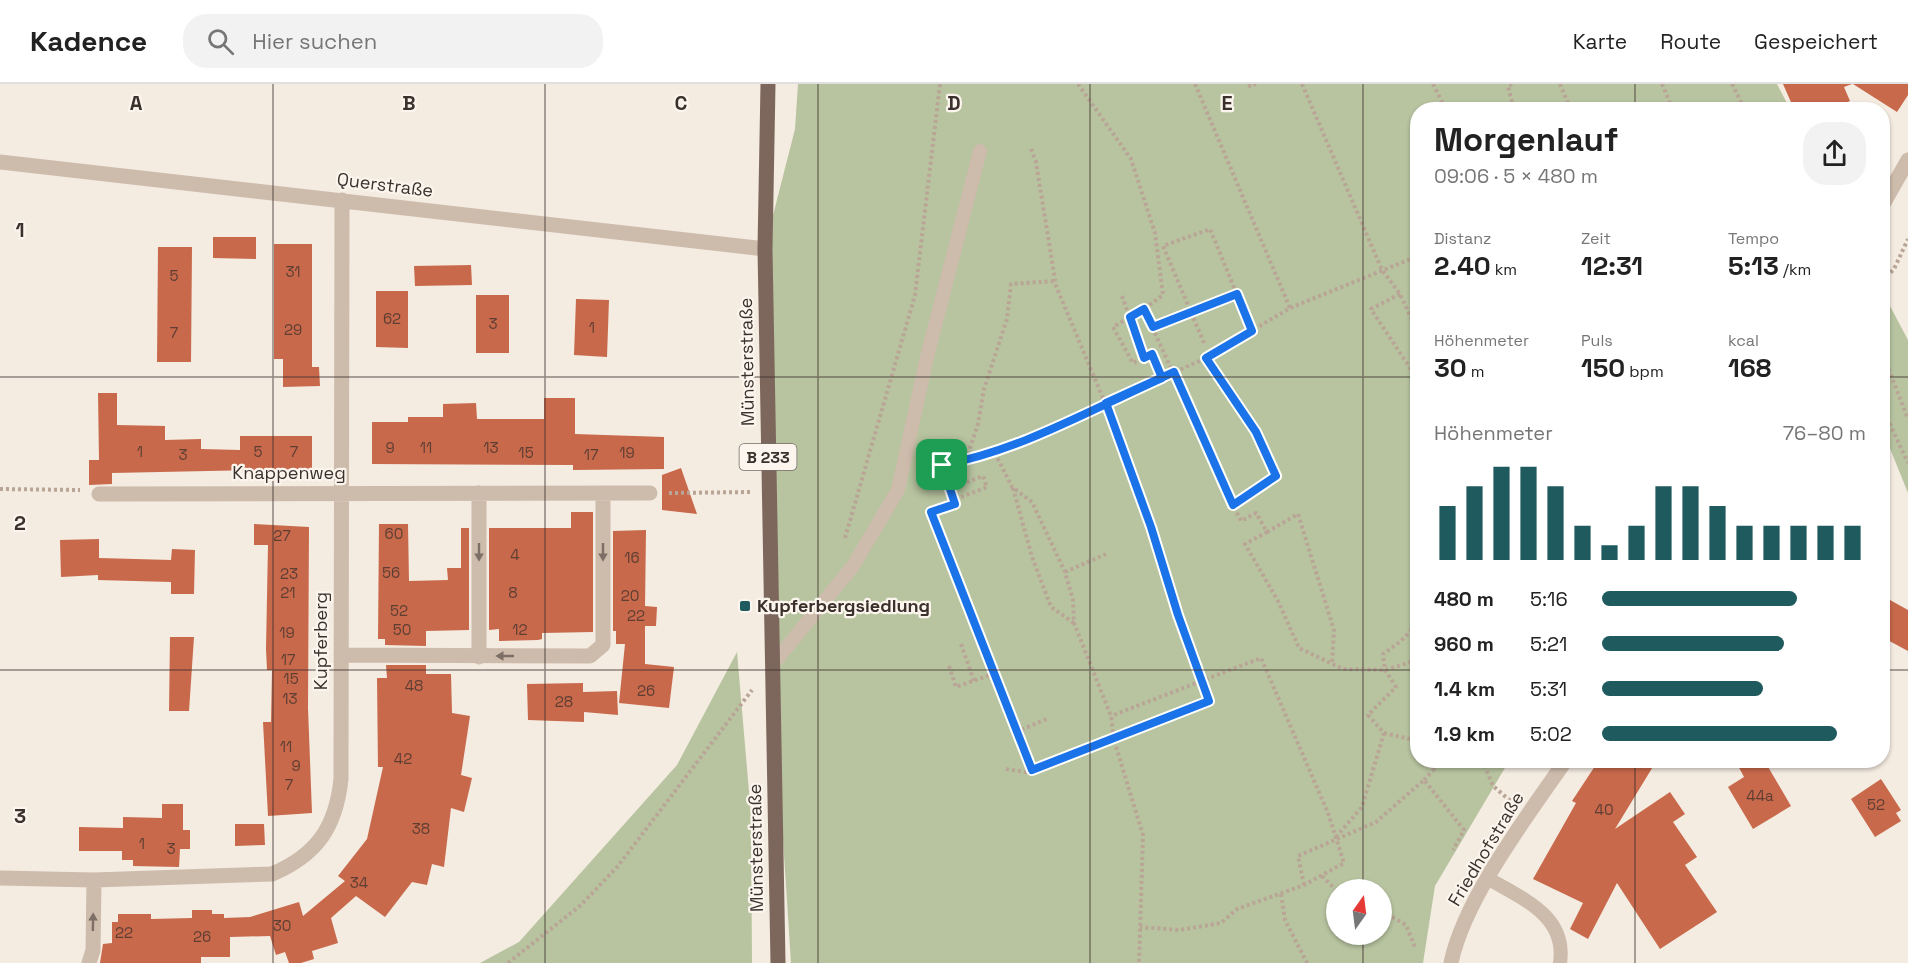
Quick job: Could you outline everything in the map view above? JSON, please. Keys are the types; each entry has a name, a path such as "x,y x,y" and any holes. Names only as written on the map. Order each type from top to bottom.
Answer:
{"main road":[{"name":"Münsterstraße","path":"768,84 765,249 778,963"}],"street":[{"path":"1890,192 1908,160"},
{"name":"Querstraße","path":"0,162 765,249"},
{"name":"Kupferberg","path":"0,878 94,880 272,874 289,866 308,852 333,820 339,802 342,200"},
{"path":"341,655 590,656 603,645 603,493"},
{"name":"Knappenweg","path":"99,494 650,493"},
{"path":"479,494 479,657"},
{"name":"Friedhofstraße","path":"1452,963 1462,926 1528,816 1561,768"},
{"path":"88,963 93,950 94,880"}],"lane":[{"path":"773,664 853,566 898,490 927,357 980,151"},
{"path":"1489,879 1530,903 1554,923 1562,949 1560,963"}],"path":[{"path":"840,546 846,536 915,295 940,84"},
{"path":"1078,84 1131,159 1155,232 1163,296 1113,327 1133,363 1152,354 1162,378"},
{"path":"1195,84 1290,308"},
{"path":"1249,84 1250,86 1256,84"},
{"path":"1302,84 1382,270 1400,294 1410,316"},
{"path":"1433,84 1442,102"},
{"path":"1512,84 1508,86 1512,102"},
{"path":"1560,84 1568,102"},
{"path":"1662,84 1670,102"},
{"path":"1732,84 1741,102"},
{"path":"1006,769 1017,772 1032,770 1114,740 1209,701 1204,680 1178,615 1151,527 1106,403 1055,281 1036,162 1031,149"},
{"path":"1204,343 1163,246 1210,229 1252,331"},
{"path":"1890,273 1908,239"},
{"path":"898,490 916,476 942,465 995,453 1162,378 1206,358 1290,308 1410,259"},
{"path":"965,461 978,423 984,389 1007,319 1011,284 1055,281"},
{"path":"1153,327 1237,294"},
{"path":"1400,294 1371,309 1410,368"},
{"path":"1122,296 1144,358"},
{"path":"1144,309 1241,521 1256,513 1267,532"},
{"path":"1206,358 1256,432 1276,476 1233,505"},
{"path":"1890,372 1908,418"},
{"path":"1890,425 1908,464"},
{"path":"936,449 955,504 931,512 1032,770"},
{"path":"995,453 1012,487 1032,557 1051,607 1074,623"},
{"path":"950,489 983,476 985,481 987,487 954,500"},
{"path":"1012,487 1032,502 1065,572 1072,600 1074,623 1111,716 1114,740 1143,835 1139,963"},
{"path":"0,489 75,489 99,494"},
{"path":"650,493 769,492"},
{"path":"1332,664 1334,630 1298,514 1245,544 1278,601 1299,648 1342,669 1385,670 1410,662"},
{"path":"1065,572 1106,554"},
{"path":"1410,631 1383,654 1385,670 1396,687 1368,715 1384,733 1410,739"},
{"path":"961,644 974,681"},
{"path":"1111,716 1261,658 1328,813 1344,863 1304,885 1237,909 1221,923 1179,930 1140,927"},
{"path":"508,963 581,905 618,866 773,664"},
{"path":"949,666 956,687 993,674"},
{"path":"1016,732 1049,718"},
{"path":"1336,837 1362,807 1384,733"},
{"path":"1304,885 1298,856 1336,837 1376,822 1424,780 1433,768"},
{"path":"1485,768 1493,786 1528,816"},
{"path":"1424,780 1464,830 1453,850"},
{"path":"1322,876 1326,880"},
{"path":"1281,894 1285,921 1307,963"},
{"path":"1392,917 1406,925 1415,947"}],"green space":[{"path":"798,84 1777,84 1786,102 1410,102 1410,768 1505,768 1435,886 1423,963 791,963 781,809 768,235 795,129"},
{"path":"1890,306 1908,340 1908,493 1890,448"},
{"path":"737,652 751,815 752,963 480,963 519,942 677,765"}],"building":[{"path":"1783,84 1852,84 1844,87 1850,101 1848,102 1791,102"},
{"path":"1853,84 1908,84 1908,95 1897,112 1890,108 1890,102 1881,102"},
{"path":"213,237 256,237 256,259 213,258"},
{"path":"274,244 312,244 312,367 319,367 320,386 283,387 283,359 274,359"},
{"path":"158,247 192,247 191,362 157,362"},
{"path":"471,265 472,285 415,286 414,266"},
{"path":"376,291 408,291 408,348 376,347"},
{"path":"476,295 509,295 509,353 476,353"},
{"path":"576,299 609,300 607,357 574,355"},
{"path":"98,393 117,393 117,425 165,426 165,440 201,439 201,449 240,450 240,436 312,436 312,469 112,473 112,484 89,485 89,460 99,460"},
{"path":"544,398 575,398 575,434 664,437 664,469 573,470 573,465 372,464 372,422 408,422 408,417 443,417 443,404 476,403 477,419 544,419"},
{"path":"681,468 697,514 662,510 662,475"},
{"path":"571,512 593,512 593,632 542,633 542,639 538,640 499,641 499,629 489,630 489,528 571,528"},
{"path":"254,524 309,527 308,708 312,813 268,816 263,722 271,722 272,670 267,670 266,649 268,545 254,545"},
{"path":"379,524 408,524 409,581 448,580 447,568 461,568 461,528 469,528 469,630 426,631 426,646 385,645 385,639 378,639"},
{"path":"646,530 645,606 657,607 656,626 645,626 645,664 674,667 669,708 619,703 625,644 616,644 616,631 613,631 613,531"},
{"path":"99,539 99,558 171,560 172,549 195,550 194,594 171,594 171,582 98,580 98,575 61,577 60,540"},
{"path":"1890,600 1908,610 1908,651 1890,641"},
{"path":"170,637 194,637 189,711 169,711"},
{"path":"386,665 426,665 426,674 451,674 452,713 470,716 461,775 472,778 464,812 451,808 444,867 432,864 427,885 412,882 385,917 356,896 331,918 338,943 312,951 314,959 301,963 289,963 285,952 276,955 270,936 230,937 230,957 201,957 201,963 100,963 103,944 112,943 112,922 118,922 118,914 151,914 151,919 192,918 192,910 212,910 212,914 224,914 224,918 250,917 299,902 303,916 345,881 338,876 367,839 383,767 378,767 377,678 387,678"},
{"path":"583,683 583,692 617,691 618,715 584,712 584,722 528,720 527,684"},
{"path":"1594,768 1652,768 1615,829 1670,792 1685,814 1673,822 1697,857 1685,865 1717,912 1660,949 1617,883 1588,939 1570,929 1583,903 1533,879 1576,803 1572,801"},
{"path":"1739,768 1769,768 1791,806 1753,829 1728,787 1744,777"},
{"path":"1881,779 1901,810 1896,813 1901,821 1875,837 1851,799"},
{"path":"162,804 183,804 183,830 190,830 190,849 180,849 179,867 133,866 133,860 122,860 122,851 79,851 79,827 123,828 123,817 162,818"},
{"path":"235,824 264,824 265,845 235,846"}],"place":[{"name":"Kupferbergsiedlung","path":"745,606"}],"route":[{"path":"942,465 955,504 931,512 1032,770 1114,740 1209,701 1204,680 1178,615 1169,580 1106,403 1162,378 1174,372 1233,505 1276,476 1256,432 1206,358 1252,331 1237,294 1153,327 1144,309 1130,317 1144,358 1152,354 1162,378 1106,403 995,453 942,465"}]}
